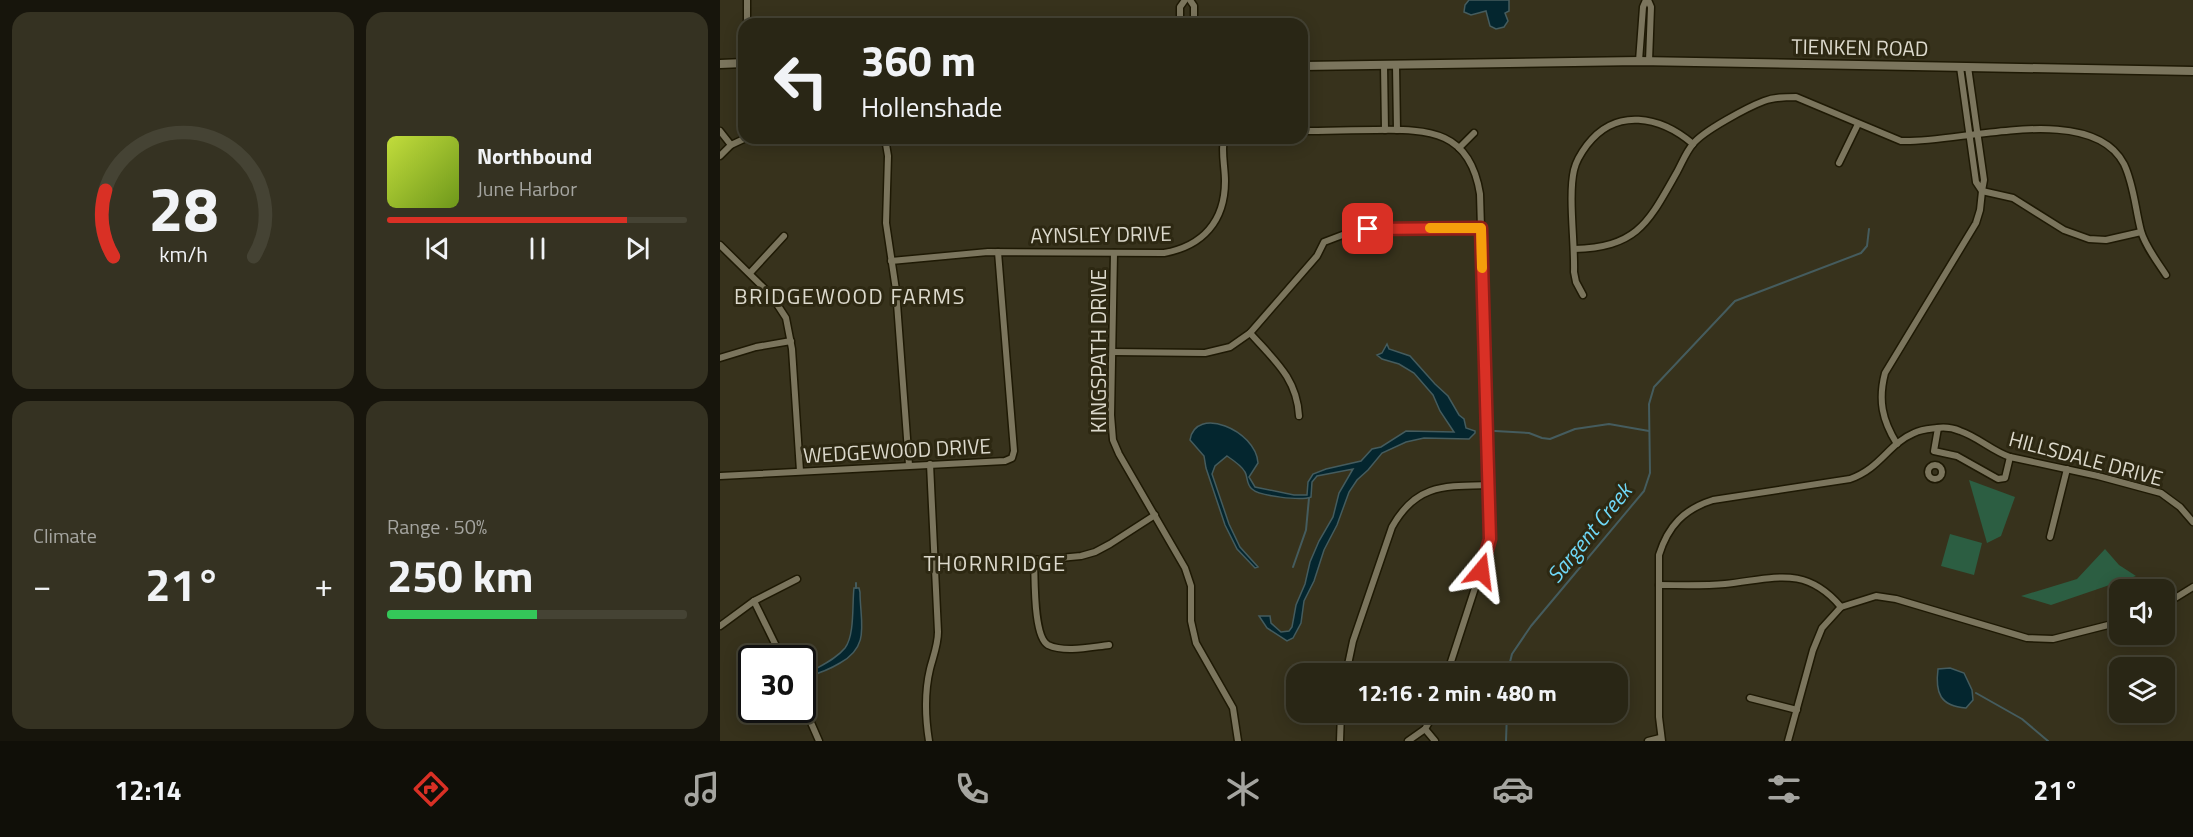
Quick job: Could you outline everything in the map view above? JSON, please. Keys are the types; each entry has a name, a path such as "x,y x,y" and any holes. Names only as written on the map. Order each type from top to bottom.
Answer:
{"street":[{"path":"747,0 747,18"},
{"path":"1180,18 1180,7 1185,0"},
{"path":"1190,0 1194,6 1194,18"},
{"path":"1639,61 1643,7 1647,0"},
{"path":"1647,0 1651,8 1649,61"},
{"name":"TIENKEN ROAD","path":"1308,66 1649,61 2193,71"},
{"path":"720,64 738,63"},
{"path":"1384,65 1385,130"},
{"path":"1396,65 1397,130"},
{"path":"1897,444 1883,414 1881,395 1885,373 1976,223 1984,180 1964,67"},
{"path":"1964,67 1969,134 1976,182 1982,191 2013,198 2064,230 2089,239 2106,240 2141,232"},
{"path":"1575,249 1608,246 1622,241 1641,229 1657,207 1693,144 1713,128 1762,102 1781,97 1802,99 1901,141 2027,130 2065,130 2099,140 2115,152 2123,163 2132,185 2141,232 2166,274"},
{"path":"1583,296 1576,282 1572,179 1577,159 1592,138 1614,124 1636,120 1660,123 1672,128 1693,144"},
{"path":"1839,164 1858,124"},
{"path":"1308,131 1419,130 1440,135 1459,148 1474,168 1478,180 1488,548 1451,663"},
{"path":"720,131 724,151 738,143"},
{"path":"1459,148 1474,133"},
{"path":"886,144 888,172 886,223 896,290 909,465"},
{"name":"AYNSLEY DRIVE","path":"891,261 998,252 1164,253 1179,250 1195,243 1207,233 1220,212 1224,200 1224,144"},
{"path":"1113,352 1205,353 1230,347 1250,333 1317,256 1324,242 1353,231 1481,228"},
{"path":"750,273 784,236"},
{"path":"720,245 771,295 786,318 791,341 800,471"},
{"name":"WEDGEWOOD DRIVE","path":"720,476 1005,461 1012,458 1014,451 998,252"},
{"name":"KINGSPATH DRIVE","path":"1114,253 1111,416 1113,440 1189,578 1192,597 1191,621 1196,643 1233,708 1238,741"},
{"path":"1250,333 1293,386 1298,400 1299,416"},
{"path":"720,358 756,347 791,341"},
{"path":"1932,465 1938,428"},
{"name":"HILLSDALE DRIVE","path":"1661,739 1659,555 1662,543 1673,524 1691,509 1713,500 1850,479 1870,470 1897,444 1915,432 1938,428 1959,430 2010,458 2161,493 2180,507 2193,522"},
{"path":"1934,451 1957,456 1998,479 2005,478 2010,458"},
{"path":"929,741 925,705 930,668 938,643 930,464"},
{"path":"2050,537 2067,470"},
{"path":"1349,663 1356,631 1392,527 1401,512 1410,501 1437,488 1488,485"},
{"path":"936,565 1073,557 1095,552 1155,515"},
{"path":"1034,560 1038,627 1043,640 1048,645 1062,648 1108,645"},
{"path":"1659,585 1723,585 1784,577 1801,578 1824,588 1841,607"},
{"path":"720,626 754,601 796,579"},
{"path":"2175,598 2193,587"},
{"path":"1788,741 1818,635 1841,607 1876,596 1886,597 2005,633 2041,640 2070,636 2109,625"},
{"path":"754,601 776,645"},
{"path":"1750,698 1797,710"},
{"path":"811,723 819,741"},
{"path":"1340,741 1341,723"},
{"path":"1408,741 1425,729 1429,723"},
{"path":"1425,729 1435,741"},
{"path":"1648,741 1661,739"}],"green space":[{"path":"1969,480 2015,497 2001,536 1987,543"},
{"path":"1950,534 1982,543 1974,575 1941,566"},
{"path":"2105,549 2119,565 2136,576 2127,579 2109,579 2109,585 2051,605 2021,596 2077,579"}],"water":[{"path":"1469,0 1509,0 1509,11 1505,13 1508,21 1504,27 1496,29 1490,26 1486,11 1471,15 1464,12"},
{"path":"1387,344 1389,349 1410,356 1448,396 1459,415 1464,419 1466,428 1475,433 1469,439 1424,438 1406,442 1382,453 1357,480 1349,492 1304,601 1301,623 1293,638 1287,641 1267,628 1259,616 1270,616 1271,623 1281,632 1289,631 1292,627 1296,605 1305,584 1310,562 1333,517 1339,493 1353,469 1317,476 1312,482 1311,497 1290,498 1256,492 1249,485 1244,470 1227,456 1215,466 1212,474 1229,524 1240,547 1258,567 1255,568 1237,549 1225,525 1204,456 1190,440 1194,430 1202,424 1213,423 1225,426 1237,432 1255,451 1258,463 1249,477 1255,487 1294,495 1307,495 1308,482 1313,474 1361,461 1372,449 1381,447 1406,431 1454,432 1440,411 1433,395 1414,373 1377,355 1382,353"},
{"path":"854,588 859,588 862,632 856,649 836,665 816,674 816,669 829,662 845,648 852,627"},
{"path":"1950,668 1964,673 1972,690 1973,700 1966,708 1950,704 1941,697 1937,685 1938,669"}],"waterway":[{"name":"Sargent Creek","path":"1510,663 1512,654 1531,626 1644,491 1650,473 1649,404 1654,387 1735,301 1861,253 1867,246 1869,229"},
{"path":"1495,431 1529,433 1550,439 1575,429 1609,424 1649,431"},
{"path":"1293,567 1306,530 1309,498"},
{"path":"856,583 856,588"},
{"path":"1976,693 2022,719 2048,741"},
{"name":"Sargent Creek","path":"1506,741 1507,723"}],"slow traffic":[{"path":"1430,228 1481,228 1482,268"}],"district":[{"name":"BRIDGEWOOD FARMS","path":"850,296"},
{"name":"THORNRIDGE","path":"995,563"}],"route":[{"path":"1368,229 1481,228 1490,539 1481,571"}]}
